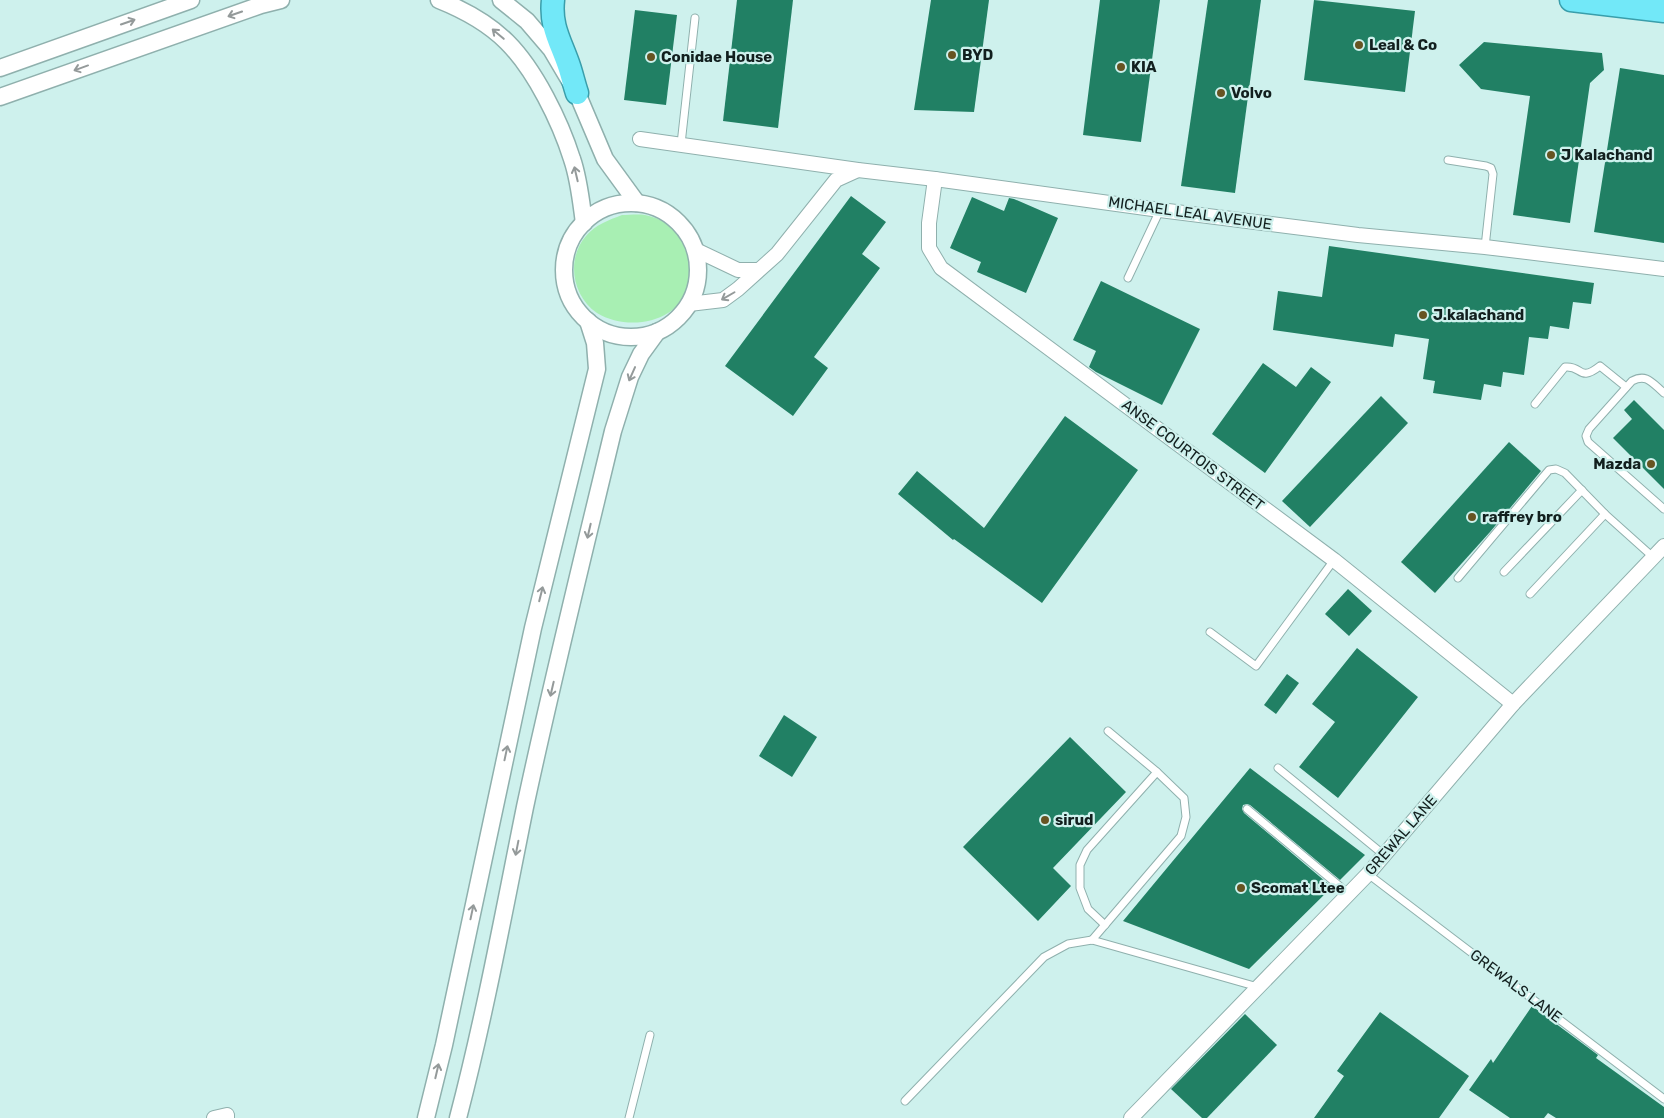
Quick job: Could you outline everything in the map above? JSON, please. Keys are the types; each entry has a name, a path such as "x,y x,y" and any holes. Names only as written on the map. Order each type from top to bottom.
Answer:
{"highway":[{"path":"553,0 553,17 556,33 569,65 577,93"},
{"path":"1571,0 1664,11"}],"street":[{"path":"0,68 191,0"},
{"path":"0,97 142,46 261,5 281,0"},
{"path":"439,0 456,6 482,21 508,43 536,80 572,159 584,222"},
{"path":"502,0 527,21 550,48 577,93 605,159 637,202"},
{"name":"MICHAEL LEAL AVENUE","path":"640,139 1160,210 1358,235 1485,247 1664,269"},
{"path":"689,304 723,300 738,289 777,254 836,180 858,170"},
{"name":"ANSE COURTOIS STREET","path":"935,179 929,223 929,248 941,268 1334,560 1513,704"},
{"path":"637,202 667,212 680,223 689,235 696,250 698,268 696,287 689,304 675,321 657,332 639,337 621,336 603,331 588,321 576,307 568,291 564,273 566,254 573,237 584,222 595,213 608,207 637,202"},
{"path":"696,250 738,270 758,270"},
{"path":"426,1118 444,1045 533,628 597,369 595,343 588,321"},
{"path":"458,1118 493,972 530,787 613,431 630,377 642,354 657,332"},
{"name":"GREWAL LANE","path":"1131,1118 1368,874 1513,704 1664,546"},
{"path":"214,1118 227,1115 227,1118"}],"lane":[{"path":"680,144 696,18"},
{"path":"1448,160 1491,168 1485,247"},
{"path":"1128,278 1160,210"},
{"path":"1535,404 1566,367 1571,366 1586,374 1591,373 1600,366 1626,387"},
{"path":"1664,393 1647,379 1640,377 1626,387 1589,429 1586,436 1588,442 1664,509"},
{"path":"1458,578 1549,470 1556,469 1565,473 1605,514 1653,557"},
{"path":"1504,572 1582,490"},
{"path":"1530,594 1605,514"},
{"path":"1210,632 1256,666 1334,560"},
{"path":"1092,940 1181,836 1186,817 1184,798 1157,772 1108,731"},
{"path":"1278,768 1384,855"},
{"path":"1105,925 1088,909 1080,888 1080,865 1088,850 1157,772"},
{"path":"1247,809 1348,894"},
{"name":"GREWALS LANE","path":"1368,874 1664,1099"},
{"path":"905,1101 1044,957 1068,944 1092,940 1258,987"},
{"path":"629,1118 650,1035"}],"green space":[{"path":"622,215 645,215 656,218 675,231 687,250 690,272 689,284 684,297 675,308 651,320 623,322 609,319 597,313 589,306 577,287 574,266 580,245 586,236 602,223"}],"building":[{"path":"737,0 793,0 778,128 723,121"},
{"name":"BYD","path":"931,0 989,0 974,112 914,110"},
{"name":"KIA","path":"1100,0 1160,0 1141,142 1083,135"},
{"name":"Volvo","path":"1208,0 1261,0 1235,193 1181,186"},
{"name":"Leal & Co","path":"1314,0 1415,11 1405,92 1304,80"},
{"name":"Conidae House","path":"635,10 677,15 666,105 624,100"},
{"name":"J Kalachand","path":"1484,42 1602,53 1604,70 1590,83 1570,223 1513,215 1530,96 1481,89 1459,65"},
{"path":"1620,68 1664,75 1664,243 1594,232"},
{"path":"851,196 886,222 862,254 880,268 814,357 828,368 793,416 725,366"},
{"path":"972,197 1004,211 1009,198 1014,199 1058,218 1026,293 977,272 981,262 950,248"},
{"name":"J.kalachand","path":"1329,246 1594,283 1591,304 1573,302 1569,329 1550,326 1548,339 1529,337 1524,375 1503,372 1501,387 1484,384 1481,400 1433,393 1435,381 1423,379 1429,339 1395,334 1393,347 1273,330 1278,291 1322,297"},
{"path":"1101,281 1200,329 1162,405 1089,367 1096,351 1073,340"},
{"path":"1263,363 1296,387 1311,367 1331,382 1265,473 1212,434"},
{"path":"1381,396 1408,423 1310,527 1282,501"},
{"name":"Mazda","path":"1634,400 1664,430 1664,489 1613,438 1632,419 1624,410"},
{"path":"1065,416 1138,470 1042,603 953,540 898,494 917,471 984,528"},
{"name":"raffrey bro","path":"1509,442 1541,471 1490,532 1435,593 1401,562"},
{"path":"1348,589 1372,611 1349,636 1325,614"},
{"path":"1357,648 1418,697 1338,798 1299,767 1335,722 1312,704"},
{"path":"1287,674 1299,683 1276,714 1264,705"},
{"path":"784,715 817,737 792,777 759,756"},
{"name":"sirud","path":"1070,737 1126,792 1053,868 1071,886 1038,921 963,847"},
{"name":"Scomat Ltee","path":"1250,768 1365,855 1340,880 1250,805 1243,805 1244,813 1332,887 1249,969 1123,921"},
{"path":"1532,1006 1598,1055 1596,1058 1664,1107 1664,1118 1556,1118 1548,1113 1544,1118 1510,1118 1469,1090 1491,1059 1493,1063"},
{"path":"1380,1012 1469,1076 1439,1118 1314,1118 1344,1076 1337,1071"},
{"path":"1245,1014 1277,1045 1207,1118 1202,1118 1171,1089"}],"place":[{"name":"Leal & Co","path":"1359,45"},
{"name":"BYD","path":"952,55"},
{"name":"Conidae House","path":"651,57"},
{"name":"KIA","path":"1121,67"},
{"name":"Volvo","path":"1221,93"},
{"name":"J Kalachand","path":"1551,155"},
{"name":"J.kalachand","path":"1423,315"},
{"name":"Mazda","path":"1651,464"},
{"name":"raffrey bro","path":"1472,517"},
{"name":"sirud","path":"1045,820"},
{"name":"Scomat Ltee","path":"1241,888"}]}
